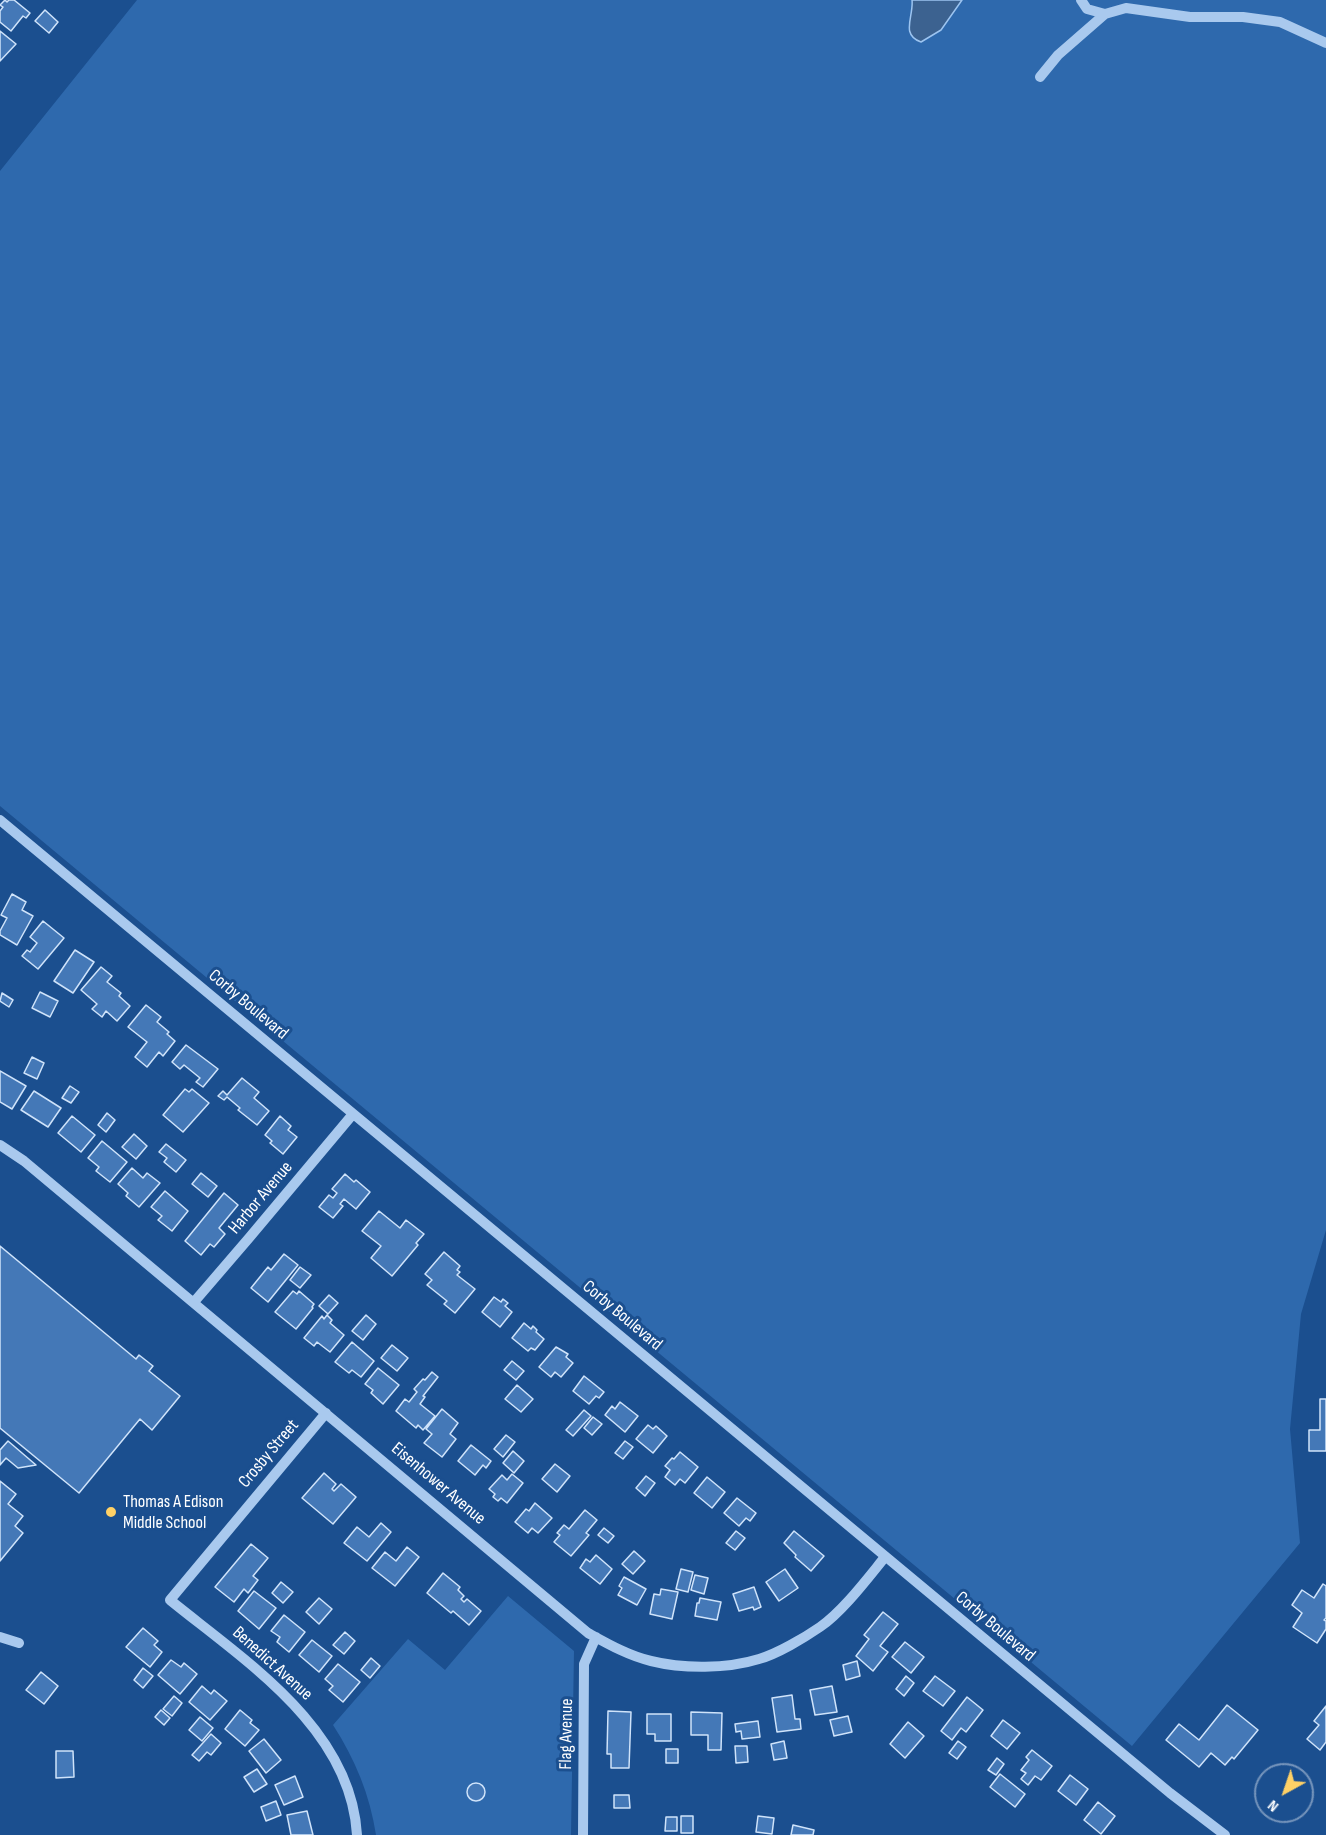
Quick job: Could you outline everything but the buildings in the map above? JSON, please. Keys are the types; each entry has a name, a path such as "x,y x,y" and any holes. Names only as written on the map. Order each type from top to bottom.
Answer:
{"street":[{"path":"1081,0 1087,9 1105,14"},
{"path":"1040,77 1058,54 1105,14 1126,8 1190,17 1243,17 1280,22 1326,43"},
{"name":"Corby Boulevard","path":"0,820 885,1557 1170,1793 1225,1835"},
{"name":"Harbor Avenue","path":"194,1302 353,1114"},
{"name":"Eisenhower Avenue","path":"0,1145 24,1161 588,1632 613,1646 649,1661 678,1666 716,1667 760,1659 821,1626 885,1557"},
{"name":"Crosby Street","path":"170,1600 326,1413"},
{"name":"Benedict Avenue","path":"170,1600 285,1695 317,1731 335,1761 347,1788 357,1824 357,1835"},
{"path":"0,1637 19,1643"},
{"name":"Flag Avenue","path":"583,1835 584,1664 596,1637"}],"shaded area":[{"path":"137,0 1326,0 1326,1230 1301,1314 1290,1429 1300,1543 1132,1746 0,806 0,171"},
{"path":"912,0 962,0 941,30 921,42 911,35 909,30"},
{"path":"508,1596 574,1651 571,1835 376,1835 370,1806 360,1778 333,1725 408,1639 445,1670"}],"place":[{"name":"Thomas A Edison Middle School","path":"111,1512"}]}
